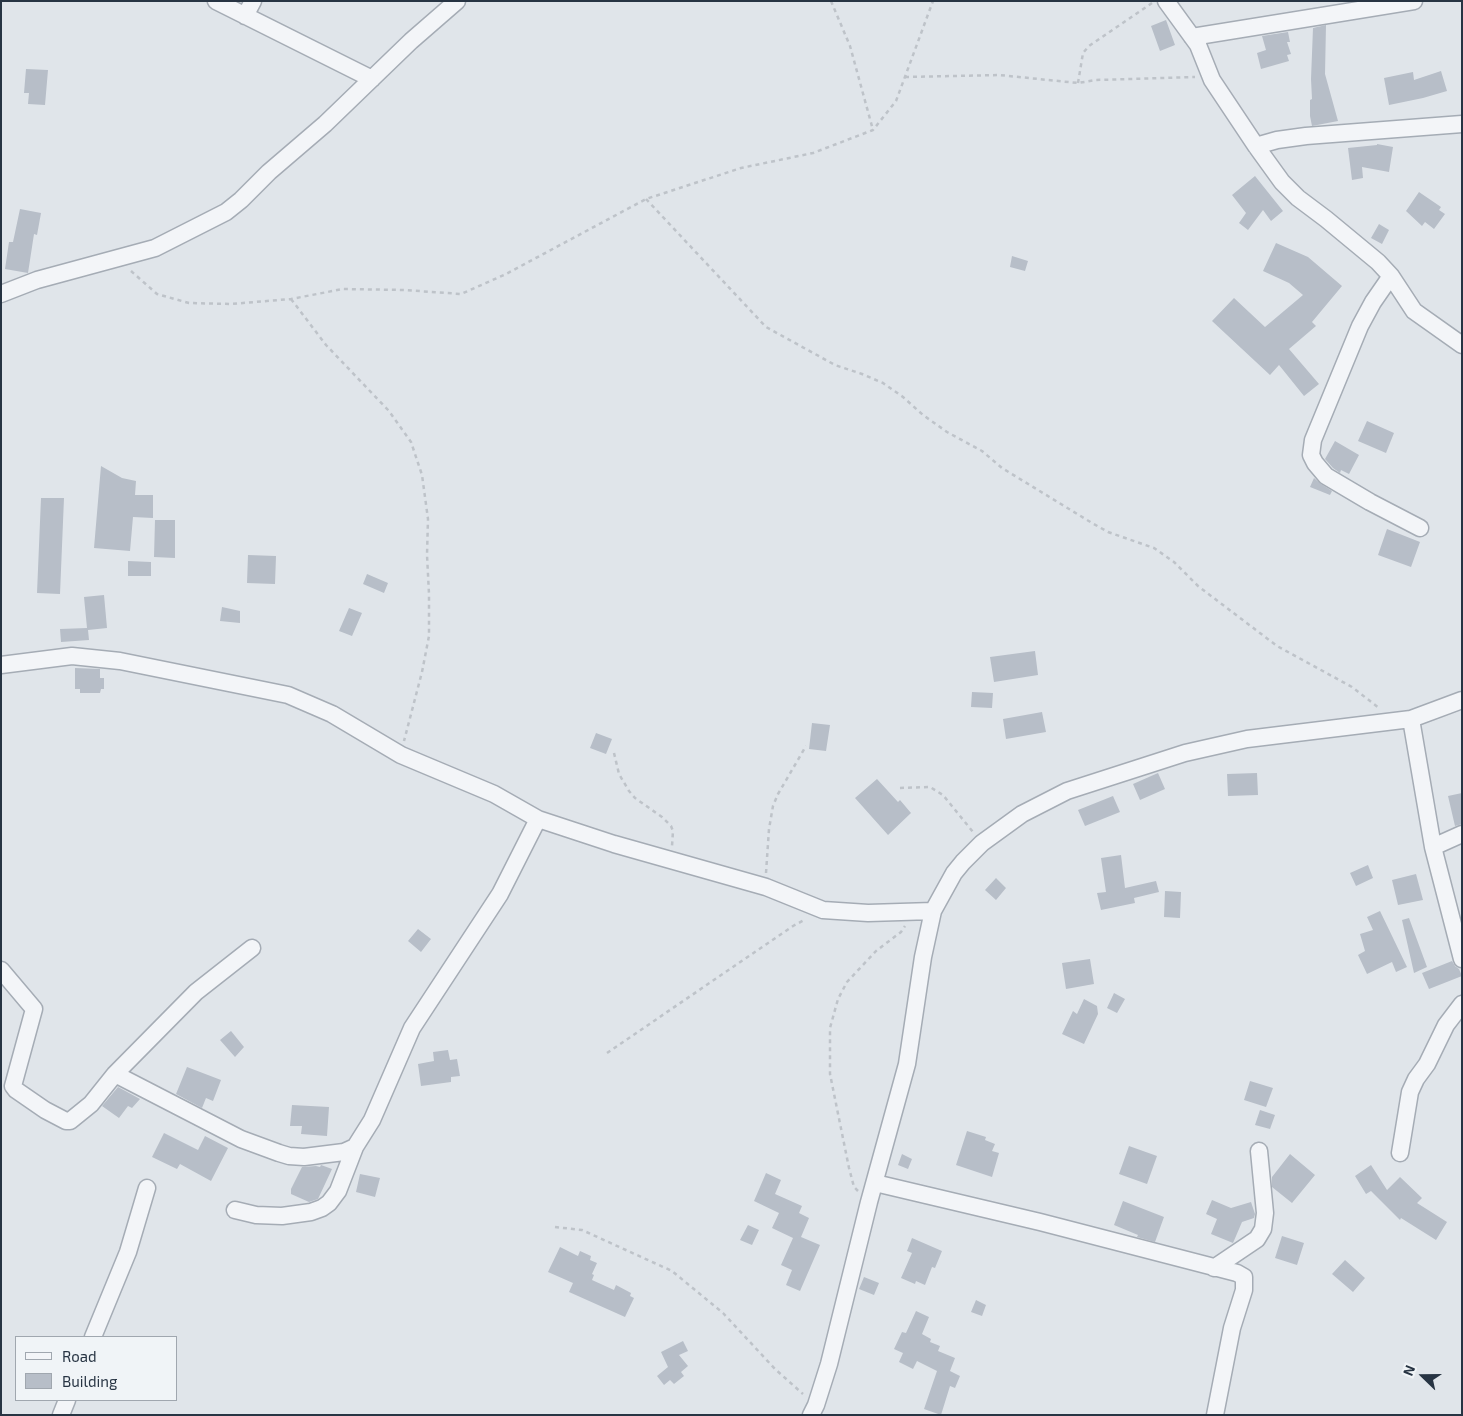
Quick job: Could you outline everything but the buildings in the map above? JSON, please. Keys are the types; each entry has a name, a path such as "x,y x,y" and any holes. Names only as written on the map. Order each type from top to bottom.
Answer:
{"street":[{"path":"216,1 372,79"},
{"path":"244,16 253,1"},
{"path":"1,294 37,280 155,248 226,212 325,124 411,40 457,1"},
{"path":"1166,1 1192,37 1203,56 1212,80 1282,182 1298,198 1360,246 1391,276 1414,311 1462,345"},
{"path":"1192,37 1414,1"},
{"path":"1256,146 1277,140 1306,136 1462,124"},
{"path":"1391,276 1373,302 1360,326 1313,440 1311,455 1326,476 1420,528"},
{"path":"1,665 72,656 120,661 288,694 332,714 401,755 494,794 538,819 614,844 766,887 823,910 868,913 916,910 934,911"},
{"path":"813,1410 831,1356 907,1064 923,957 934,911 954,874 982,843 1022,814 1067,791 1185,753 1247,739 1404,720 1462,700"},
{"path":"1404,720 1433,847 1462,959"},
{"path":"235,1210 256,1215 282,1216 311,1212 329,1203 338,1191 355,1147 372,1120 412,1028 500,894 538,819"},
{"path":"1433,847 1462,834"},
{"path":"1,970 34,1009 13,1086 45,1110 66,1121 70,1121 91,1104 115,1074 196,992 252,948"},
{"path":"1400,1153 1410,1092 1416,1079 1434,1052 1446,1025 1462,1004"},
{"path":"115,1074 241,1139 284,1155 334,1154 355,1147"},
{"path":"1214,1268 1257,1239 1263,1229 1265,1213 1259,1151"},
{"path":"875,1183 1040,1222 1237,1273 1245,1279 1244,1290 1232,1328 1215,1415"},
{"path":"93,1336 128,1252 147,1188"},
{"path":"61,1415 67,1401"}],"path":[{"path":"831,1 850,46 873,130"},
{"path":"116,258 158,294 189,303 230,304 290,299 343,289 404,290 461,294 506,274 646,199 741,168 813,152 873,130 896,101 933,1"},
{"path":"1078,83 1083,53 1089,46 1155,1"},
{"path":"905,77 999,75 1078,83 1096,80 1192,77 1212,80"},
{"path":"646,199 766,326 835,365 883,383 904,397 923,415 947,432 982,451 1002,468 1108,532 1154,548 1174,562 1198,586 1278,646 1352,687 1404,720"},
{"path":"290,299 326,345 389,411 411,442 422,475 428,519 428,636 422,672 401,755"},
{"path":"766,887 767,846 773,806 806,746"},
{"path":"614,753 619,774 628,791 634,798 662,817 671,826 673,836 671,860"},
{"path":"900,788 930,786 944,795 982,843"},
{"path":"607,1053 793,926 823,910"},
{"path":"870,1202 854,1187 849,1168 830,1074 830,1028 838,999 847,982 876,951 901,932 916,910"},
{"path":"555,1227 582,1230 672,1271 723,1313 813,1410"}]}
